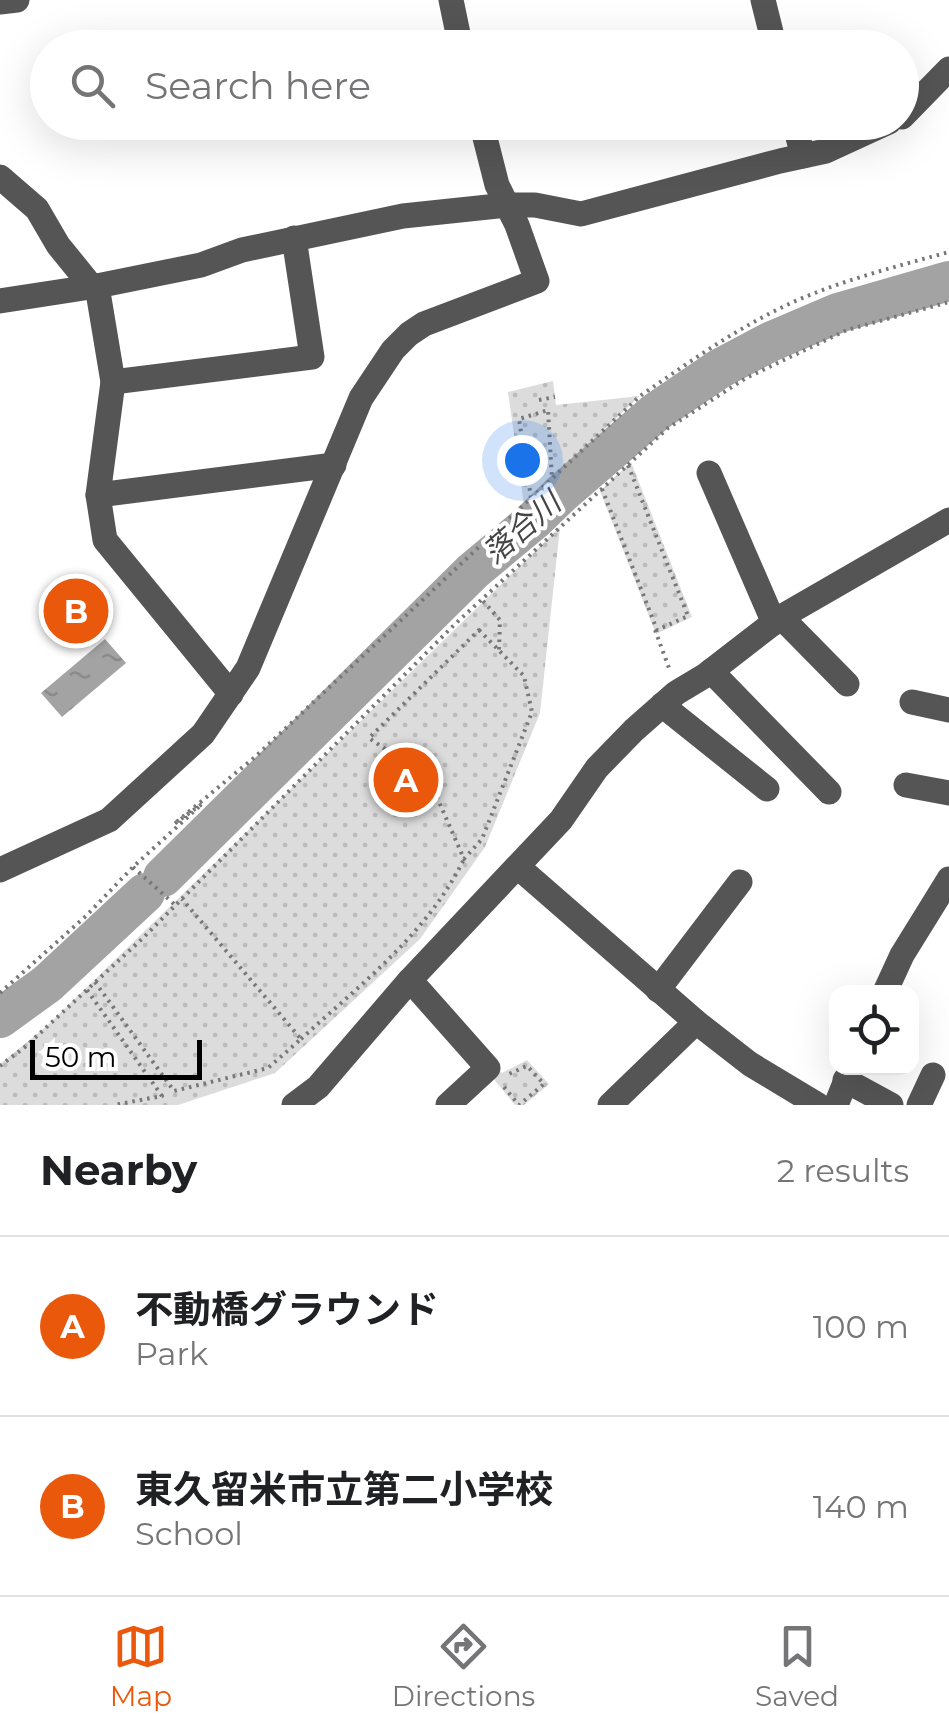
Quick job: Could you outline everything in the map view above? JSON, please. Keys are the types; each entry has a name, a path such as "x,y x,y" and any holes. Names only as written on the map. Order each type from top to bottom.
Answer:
{"street":[{"path":"0,2 17,0"},
{"path":"451,0 457,30"},
{"path":"763,0 770,30"},
{"path":"919,99 949,69"},
{"path":"0,870 109,820 203,734 248,668 361,398 393,350 424,324 537,281 517,225 497,185 485,140"},
{"path":"798,140 802,156"},
{"path":"0,301 201,265 242,250 402,216 507,205 581,214 826,152 851,140"},
{"path":"0,177 37,209 58,245 94,287 113,382 98,495 105,540 231,694"},
{"path":"113,382 312,357 294,238"},
{"path":"98,495 334,466"},
{"path":"709,472 777,620 848,684"},
{"path":"294,1105 324,1096 410,980 561,820 597,768 670,698 777,620 949,520"},
{"path":"711,671 830,792"},
{"path":"670,698 767,789"},
{"path":"912,702 949,710"},
{"path":"906,785 949,793"},
{"path":"518,867 696,1022 750,1064 818,1105"},
{"path":"888,985 949,879"},
{"path":"658,990 740,882"},
{"path":"410,980 488,1068 448,1105"},
{"path":"610,1105 696,1022"},
{"path":"836,1105 848,1075"},
{"path":"849,1075 892,1105"},
{"path":"919,1105 933,1075"}],"path":[{"path":"0,993 202,804 174,824 255,758 640,396 768,314 869,274 949,252"},
{"path":"0,1066 176,906 482,599 668,428 746,378 846,330 949,302"},
{"path":"539,400 555,397"},
{"path":"530,498 518,419 548,410 552,479"},
{"path":"601,490 658,630 688,616 628,465"},
{"path":"601,490 670,698"},
{"path":"482,599 500,620 498,650"},
{"path":"95,982 174,1091 268,1068 301,1039 414,934 482,839 532,712 524,676 478,630 369,738 430,779 464,859"},
{"path":"133,867 176,906"},
{"path":"182,899 301,1039"},
{"path":"86,990 162,1096 114,1105"},
{"path":"129,1049 138,1041"},
{"path":"527,1066 544,1084 519,1104 498,1080 527,1066"}],"shaded area":[{"path":"553,381 556,405 640,396 524,505 508,392"},
{"path":"631,462 692,617 656,634 600,491"},
{"path":"560,527 540,713 485,847 420,939 275,1073 178,1105 0,1105 0,1064 48,1025"},
{"path":"527,1060 549,1084 524,1105 515,1105 488,1072 494,1066 502,1073"}],"water":[{"path":"105,639 126,663 62,717 41,693"}],"waterway":[{"name":"落合川","path":"163,877 473,571 656,412 719,369 770,342 838,313 949,281"},
{"name":"落合川","path":"0,1018 47,984 145,893"}],"place":[{"name":"東久留米市立第二小学校","path":"76,611"},
{"name":"不動橋グラウンド","path":"406,780"}]}
